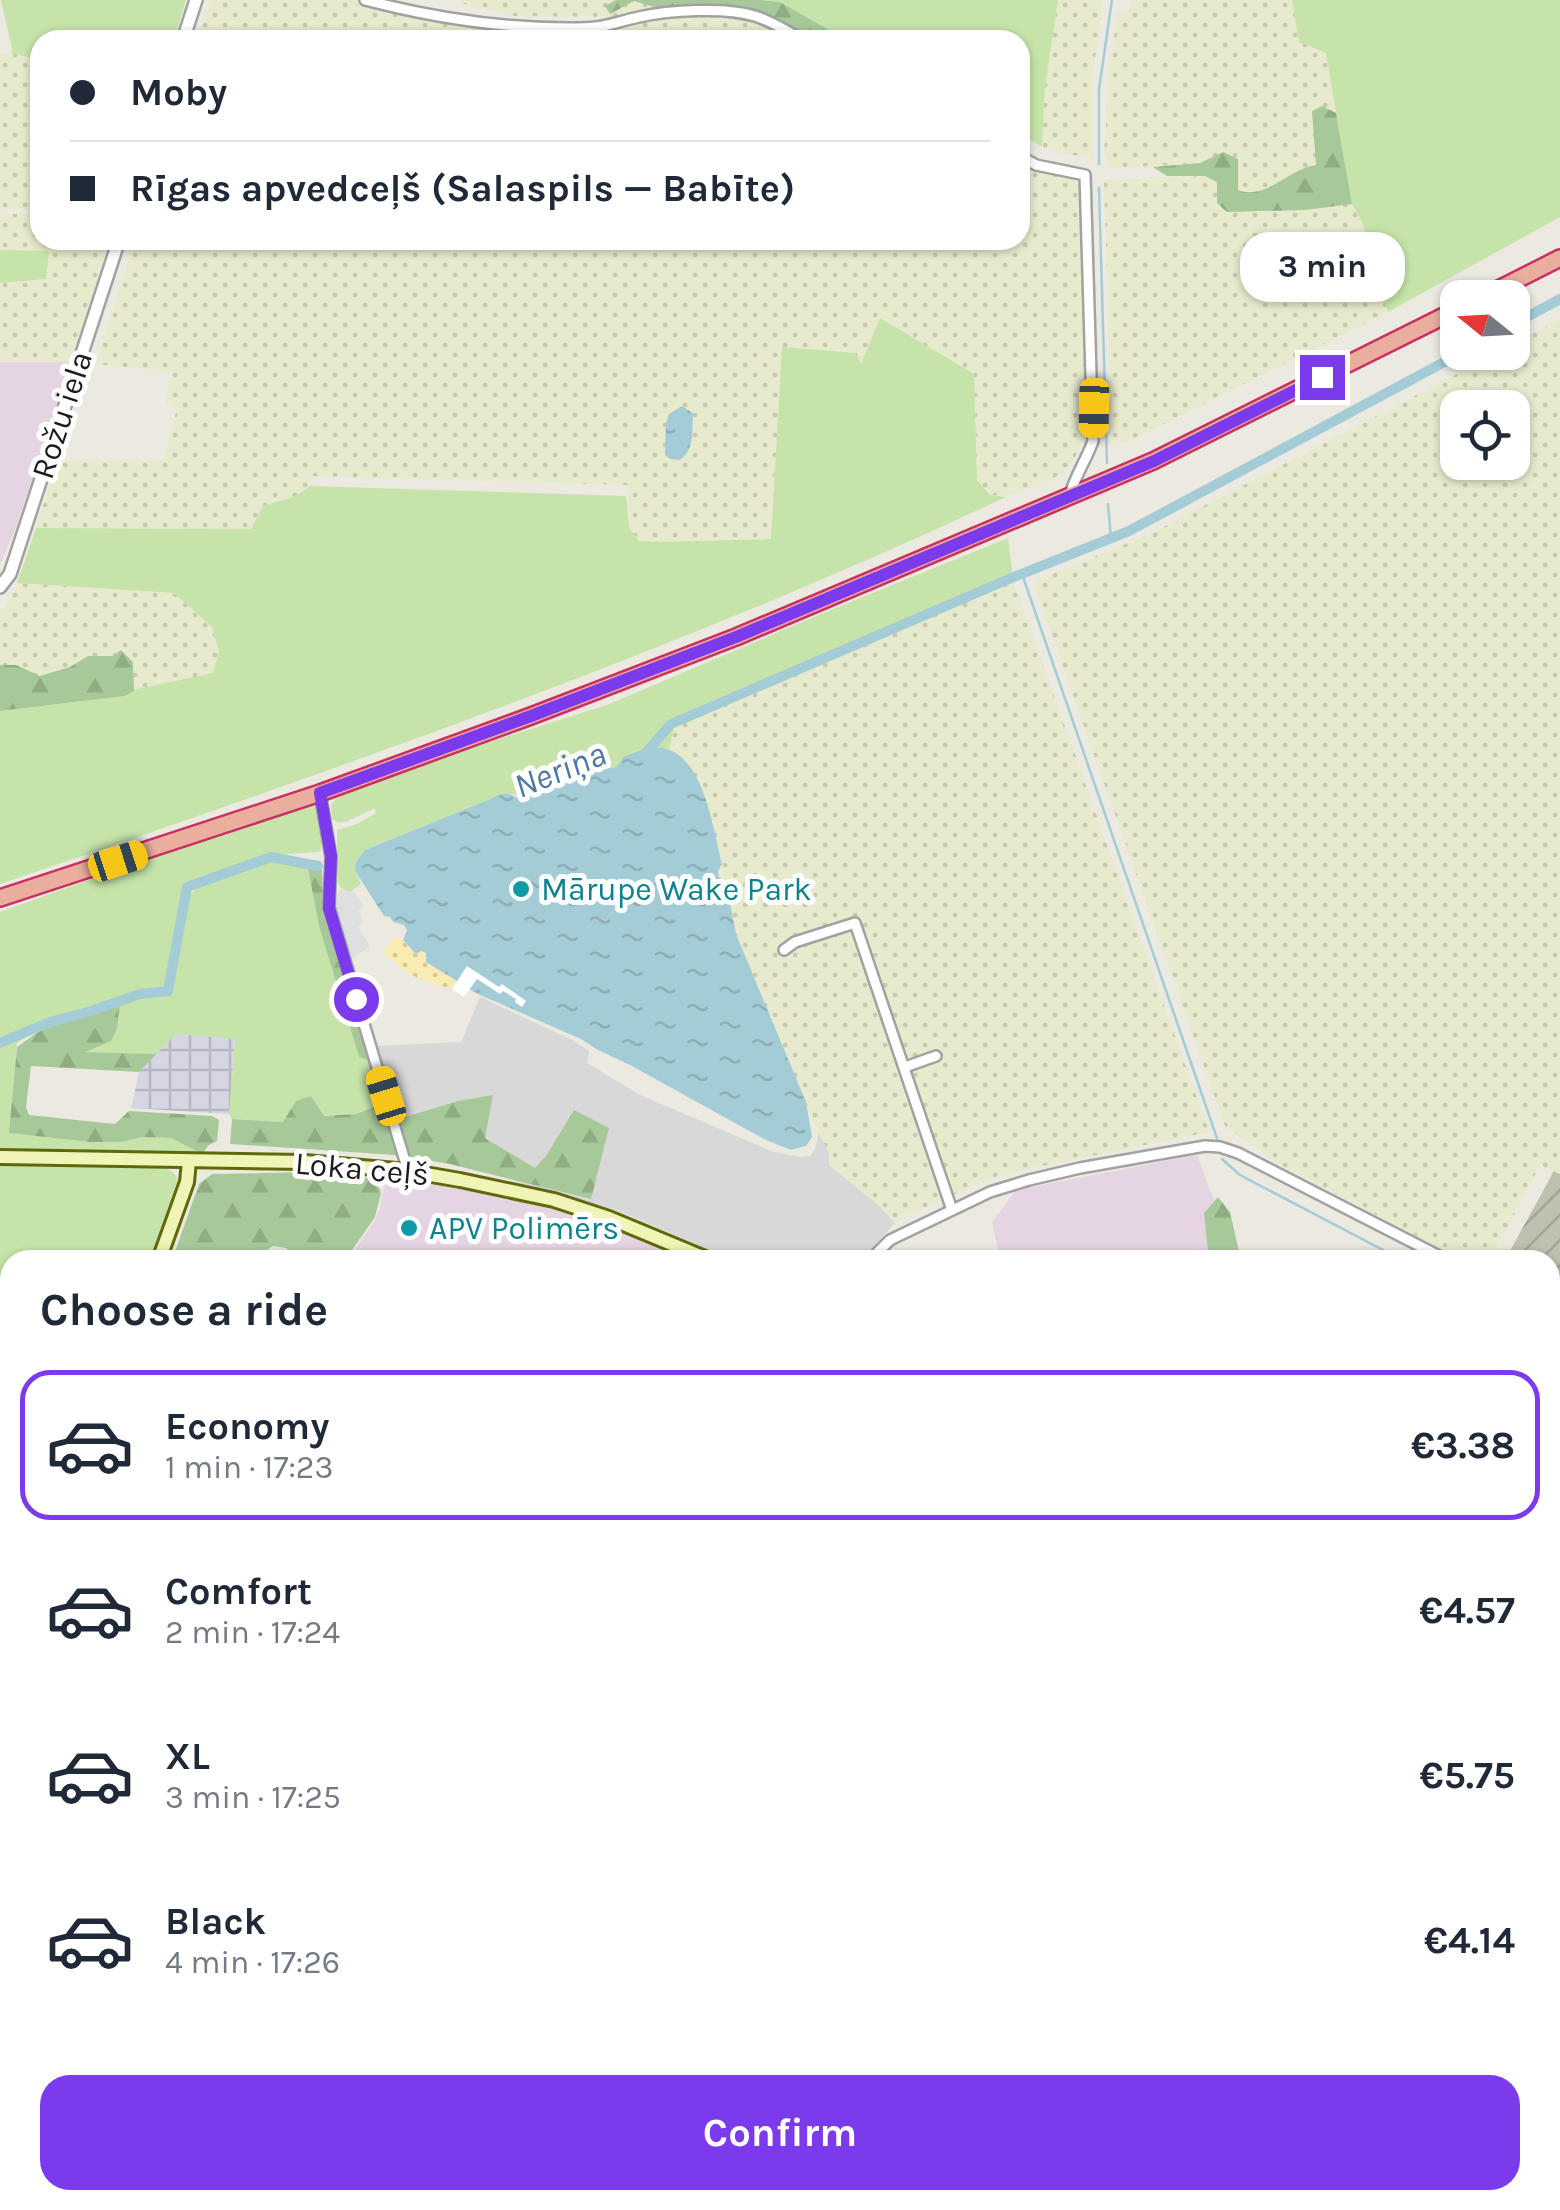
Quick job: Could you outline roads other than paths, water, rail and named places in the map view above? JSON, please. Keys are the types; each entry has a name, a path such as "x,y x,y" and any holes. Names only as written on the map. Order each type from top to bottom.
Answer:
{"highway":[{"path":"1517,280 1560,258"},
{"path":"0,898 320,793 736,637 1154,461 1440,319"}],"main road":[{"name":"Loka ceļš","path":"0,1157 306,1162 408,1171 554,1200 686,1250"},
{"path":"162,1250 186,1182 189,1161"}],"street":[{"path":"186,30 196,0"},
{"path":"365,0 398,9 524,28 604,28 671,11 742,12 784,30"},
{"path":"1030,162 1085,174 1093,441 1074,478 1069,498"},
{"name":"Rožu iela","path":"0,587 10,574 115,250"},
{"path":"320,793 331,856 329,908 408,1171"},
{"path":"784,950 794,942 859,922 952,1210"},
{"path":"904,1067 936,1056"},
{"path":"880,1250 890,1240 990,1192 1029,1180 1190,1148 1220,1147 1427,1250"}],"water":[{"path":"682,406 693,413 690,445 680,460 670,459 665,455 666,423 669,414"},
{"path":"650,747 665,748 680,756 699,782 711,816 722,864 719,877 726,883 736,934 806,1102 812,1137 806,1146 791,1150 766,1140 581,1039 478,994 426,962 426,953 416,954 403,940 407,930 404,925 384,916 355,871 365,850 500,795 510,794 524,800 567,774 597,766 615,767 623,757"}],"waterway":[{"path":"1099,164 1099,89 1112,0"},
{"path":"1099,188 1107,463"},
{"name":"Neriņa","path":"1530,315 1560,299"},
{"name":"Neriņa","path":"642,757 671,724 1129,531 1440,364"},
{"path":"1108,504 1111,538"},
{"path":"1022,574 1218,1141"},
{"name":"Neriņa","path":"0,1043 50,1022 140,994 168,991 187,887 271,857 318,866"},
{"path":"1222,1159 1240,1175 1383,1250"}],"place":[{"name":"Mārupe Wake Park","path":"521,889"},
{"name":"APV Polimērs","path":"409,1228"}]}
